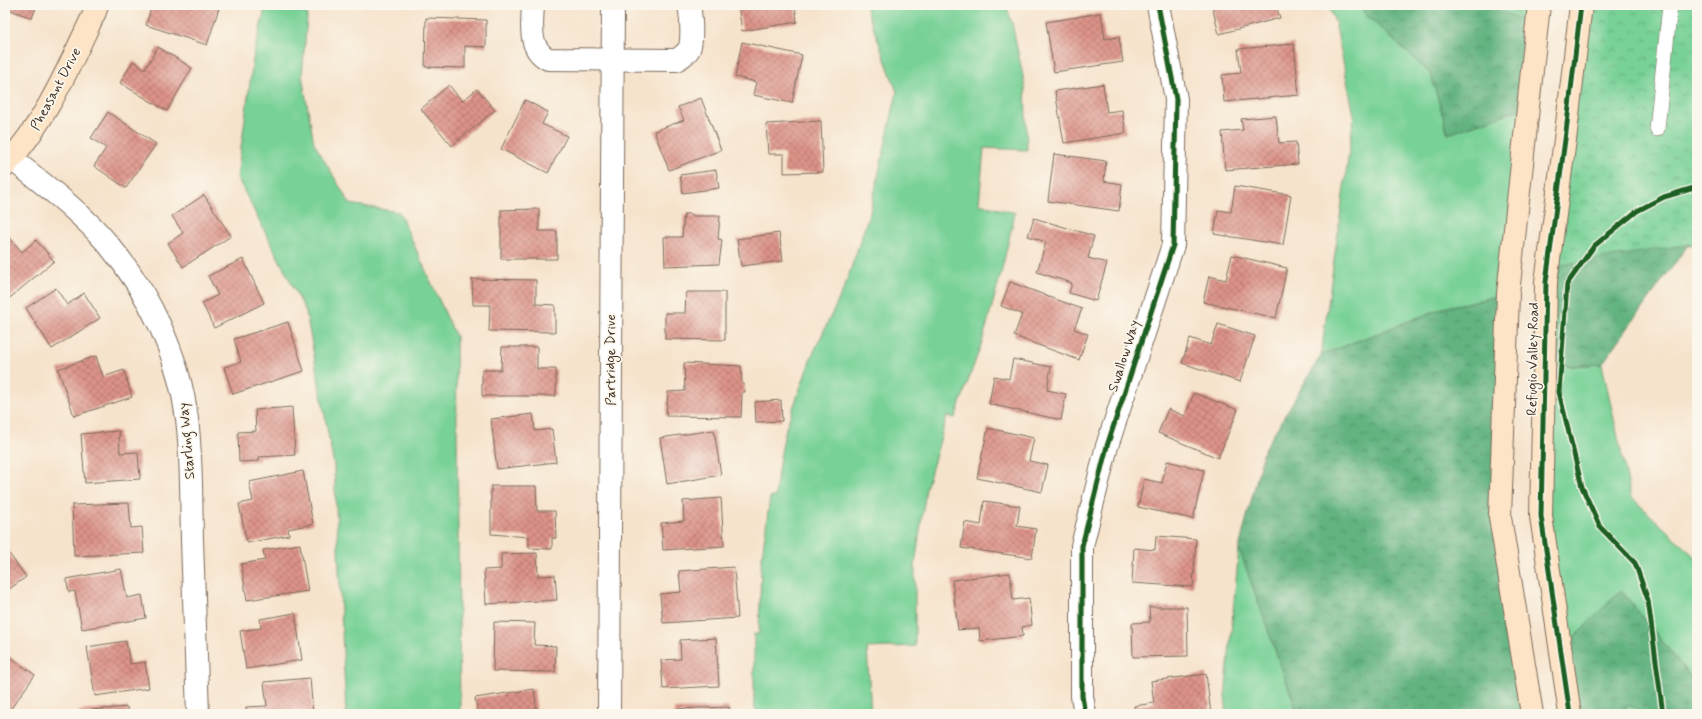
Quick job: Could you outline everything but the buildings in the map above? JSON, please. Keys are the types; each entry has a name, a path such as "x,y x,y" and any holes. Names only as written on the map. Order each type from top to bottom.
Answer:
{"street":[{"name":"Pheasant Drive","path":"9,162 41,120 54,97 95,12 96,5"},
{"path":"534,5 533,42 536,50 541,56 548,59 613,61 677,60 683,56 688,50 691,41 689,5"},
{"name":"Partridge Drive","path":"609,714 613,5"},
{"name":"Swallow Way","path":"1085,714 1082,696 1082,546 1107,446 1173,245 1176,99 1158,5"},
{"name":"Refugio Valley Road","path":"1532,714 1500,517 1508,294 1539,5"},
{"name":"Refugio Valley Road","path":"1570,714 1541,516 1546,282 1581,5"},
{"name":"Starling Way","path":"9,162 59,198 106,242 125,266 142,292 155,317 173,362 183,395 189,443 198,714"}],"lane":[{"path":"1657,129 1670,5"}],"green space":[{"path":"266,5 308,6 302,76 314,143 350,204 399,212 456,337 460,714 346,714 334,466 306,312 237,177 254,53"},
{"path":"865,5 1006,5 1012,23 1025,86 1027,150 984,148 979,204 1015,213 1001,273 983,339 955,418 947,416 926,489 915,565 915,646 867,648 871,714 757,714 754,704 754,634 759,634 761,565 770,497 775,497 779,463 786,428 811,358 845,286 870,212 897,92"},
{"path":"1328,5 1362,5 1364,13 1431,74 1448,134 1529,106 1508,294 1443,308 1321,355 1354,115 1335,22"},
{"path":"1362,5 1539,5 1529,106 1448,134 1431,74 1364,13"},
{"path":"1486,5 1539,5 1537,26"},
{"path":"1581,5 1697,5 1697,243 1548,267"},
{"path":"1697,5 1697,243 1688,245 1602,364 1544,368 1546,282"},
{"path":"1508,294 1500,517 1532,714 1298,714 1239,548 1264,450 1321,355 1443,308"},
{"path":"1602,364 1631,497 1697,559 1697,685 1621,590 1561,650 1541,516 1544,368"},
{"path":"1239,548 1298,714 1227,714 1225,697"},
{"path":"1621,590 1697,685 1697,714 1642,714 1629,704 1620,714 1570,714 1561,650"},
{"path":"1629,704 1642,714 1620,714"}],"cycle path":[{"path":"1085,714 1082,696 1082,546 1107,446 1173,245 1176,99 1158,5"},
{"path":"1570,714 1541,516 1546,282 1581,5"},
{"path":"1663,714 1648,600 1635,563 1600,527 1582,487 1559,392 1567,284 1594,246 1637,211 1664,197 1697,187"}]}
